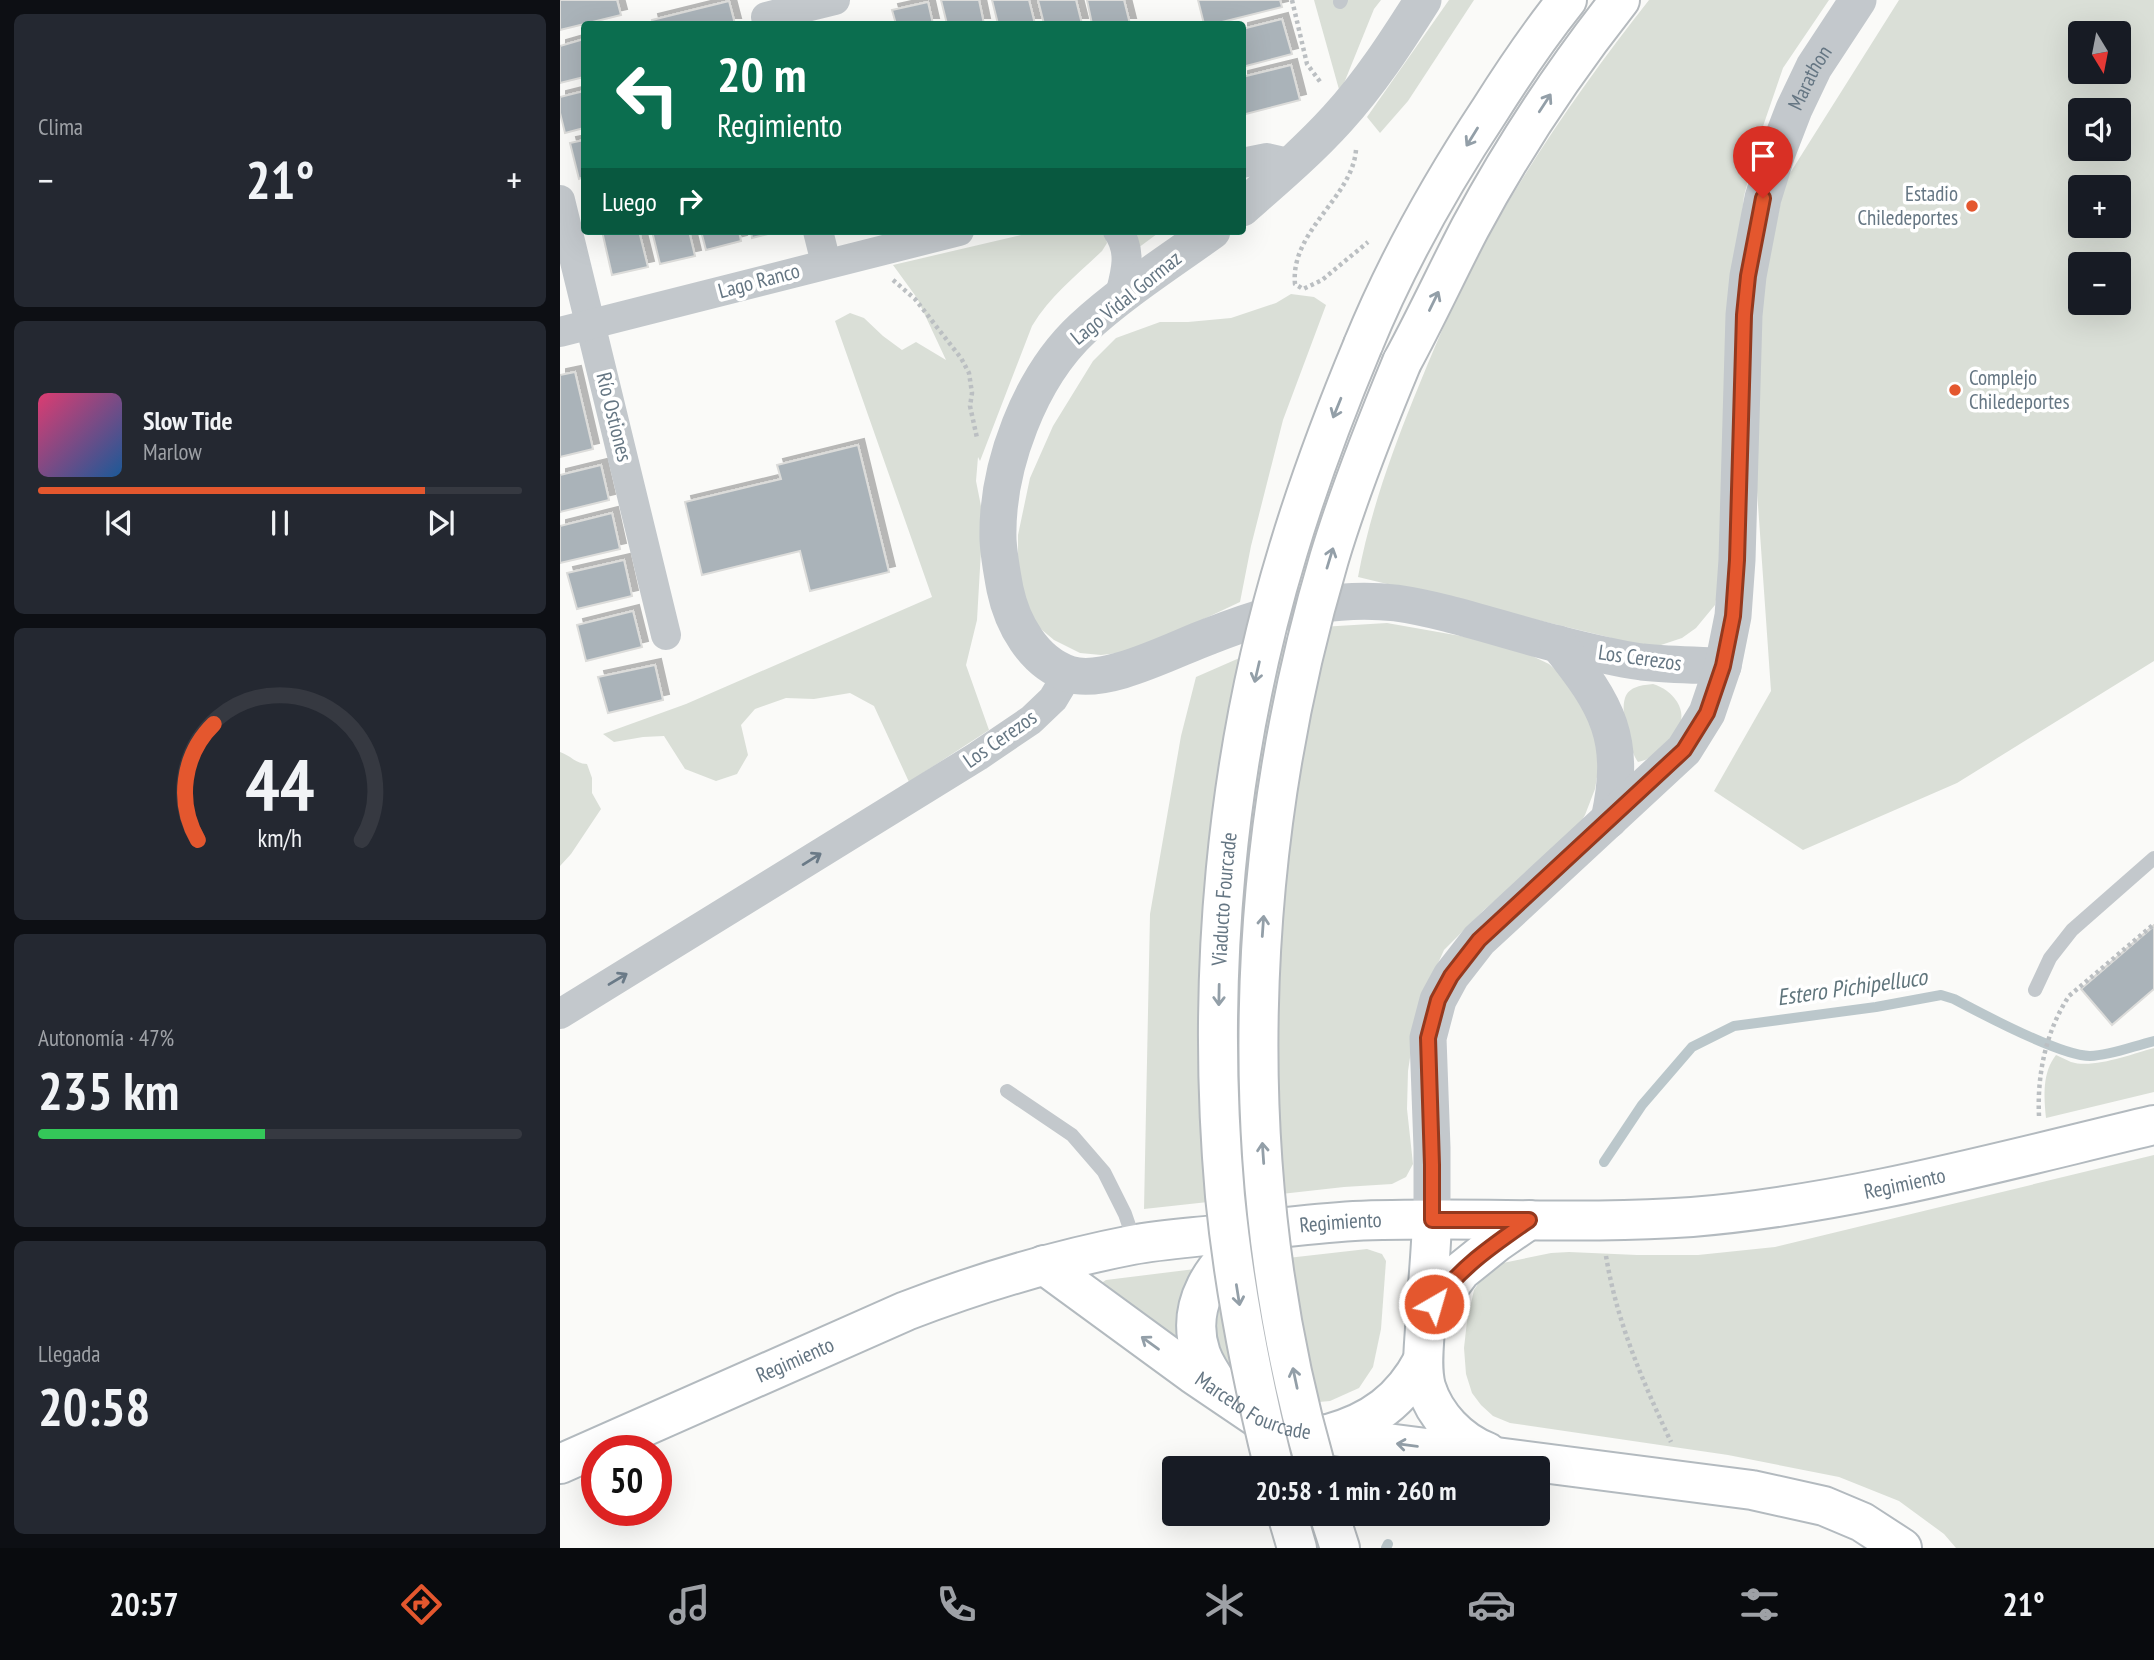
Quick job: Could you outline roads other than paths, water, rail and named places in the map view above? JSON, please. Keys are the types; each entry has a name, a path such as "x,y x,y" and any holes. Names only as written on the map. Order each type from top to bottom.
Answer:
{"main road":[{"name":"Viaducto Fourcade","path":"1271,1456 1244,1334 1226,1197 1218,1059 1222,916 1239,769 1251,697 1287,553 1309,483 1334,413 1363,345 1405,253 1443,184 1517,68 1567,0"},
{"name":"Viaducto Fourcade","path":"1321,1451 1296,1385 1272,1248 1265,1179 1259,1039 1264,900 1282,762 1295,693 1329,558 1351,492 1402,362 1470,228 1520,142 1559,82 1620,0"},
{"name":"Regimiento","path":"560,1464 950,1294 1044,1265 1135,1244 1352,1222 1608,1220 1691,1217 1776,1208 1878,1189 2154,1125"},
{"name":"Marcelo Fourcade","path":"1432,1220 1423,1360 1426,1385 1444,1420 1461,1437 1478,1449 1499,1456"},
{"path":"1426,1318 1443,1291 1461,1271 1476,1257 1529,1220"},
{"path":"1226,1397 1202,1357 1197,1340 1196,1319 1200,1297 1209,1279 1237,1246 1256,1230"},
{"name":"Marcelo Fourcade","path":"1044,1265 1226,1397 1258,1418 1275,1424 1321,1451 1499,1456"},
{"path":"1321,1451 1397,1396 1412,1380 1423,1360"},
{"name":"Marcelo Fourcade","path":"1550,1462 1719,1484 1790,1497 1824,1506 1862,1522 1902,1548"},
{"path":"1291,1526 1297,1548"},
{"path":"1333,1526 1340,1548"}],"street":[{"path":"765,14 835,0"},
{"path":"1246,205 1293,164 1337,119 1395,44 1423,0"},
{"name":"Marathon","path":"1432,1220 1428,1038 1438,1000 1451,976 1479,940 1684,750 1707,713 1723,666 1733,616 1744,315 1755,236 1774,164 1794,109 1814,67 1858,0"},
{"path":"1246,162 1267,158 1293,164"},
{"name":"Río Ostiones","path":"560,200 666,635"},
{"path":"819,235 826,263"},
{"name":"Lago Ranco","path":"560,332 942,235"},
{"path":"1119,299 1128,261 1126,246 1120,235"},
{"name":"Lago Vidal Gormaz","path":"1068,674 1048,663 1032,647 1018,626 1008,600 998,541 999,511 1015,436 1053,363 1083,328 1207,235"},
{"name":"Los Cerezos","path":"560,1014 978,756 1031,720 1053,699 1068,674 1085,677 1105,674 1140,664 1213,634 1264,618 1315,605 1367,601 1423,608 1558,644 1642,662 1723,666"},
{"name":"Los Cerezos","path":"1558,644 1588,681 1607,719 1617,762 1609,820"}],"lane":[{"path":"2035,990 2050,958 2072,930 2154,858"},
{"path":"1007,1091 1072,1135 1104,1172 1125,1214 1135,1244"}],"waterway":[{"name":"Estero Pichipelluco","path":"1604,1162 1642,1105 1692,1047 1734,1026 1876,1007 1941,995 2042,1042 2077,1054 2106,1054 2154,1041"},
{"name":"Estero Pichipelluco","path":"1386,1548 1388,1544"}],"place":[{"name":"Estadio Chiledeportes","path":"1972,206"},
{"name":"Complejo Chiledeportes","path":"1955,390"}]}
